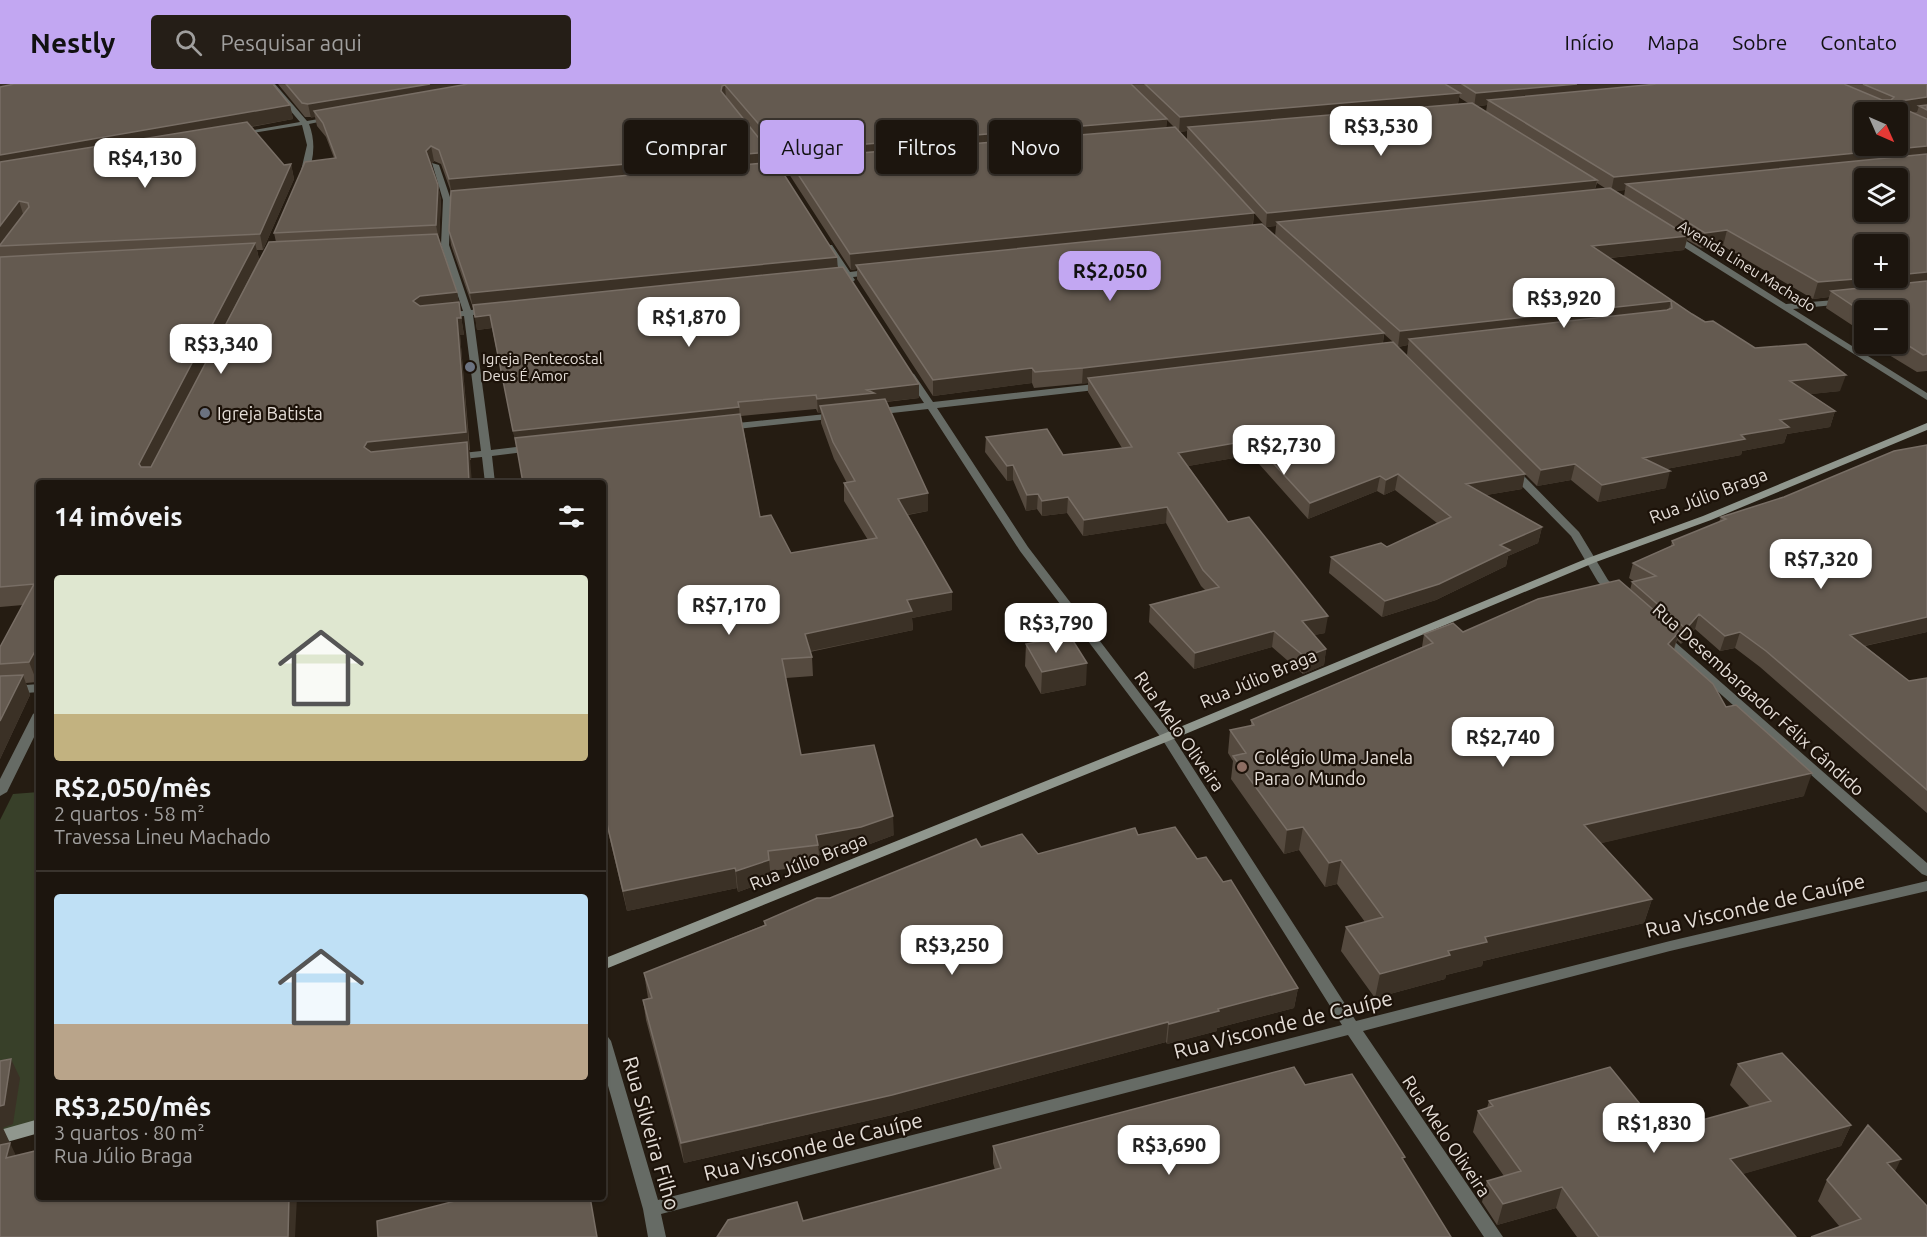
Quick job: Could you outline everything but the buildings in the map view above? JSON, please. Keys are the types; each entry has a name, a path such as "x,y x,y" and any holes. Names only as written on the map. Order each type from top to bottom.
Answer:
{"street":[{"path":"271,84 305,123 311,136 312,153 298,188"},
{"path":"235,134 339,117"},
{"path":"435,165 447,200 445,245 468,313 490,480"},
{"path":"756,172 760,172"},
{"path":"447,200 459,199"},
{"name":"Avenida Lineu Machado","path":"1668,234 1927,397"},
{"path":"823,236 860,295"},
{"path":"434,246 445,245"},
{"path":"823,277 883,271"},
{"path":"1785,307 1858,299"},
{"path":"435,316 503,309"},
{"name":"Rua Melo Oliveira","path":"905,366 1024,549 1167,737 1352,1028 1494,1237"},
{"path":"861,413 1116,385"},
{"path":"721,428 849,415"},
{"name":"Rua Júlio Braga","path":"606,964 1167,737 1592,560 1707,519 1924,430"},
{"path":"439,458 544,447"},
{"name":"Rua Desembargador Félix Cândido","path":"1502,460 1575,534 1604,582 1628,607"},
{"name":"Rua Desembargador Félix Cândido","path":"1655,630 1927,872"},
{"path":"0,691 36,688"},
{"path":"0,792 36,720"},
{"name":"Rua Visconde de Cauípe","path":"652,1209 1670,946 1927,886"},
{"name":"Rua Silveira Filho","path":"606,1051 652,1209 657,1237"},
{"path":"0,1137 36,1127"}],"green space":[{"path":"36,792 36,1122 0,1132 0,820 13,794"}],"place":[{"name":"Igreja Pentecostal Deus É Amor","path":"470,367"},
{"name":"Igreja Batista","path":"205,413"},
{"name":"Colégio Uma Janela Para o Mundo","path":"1242,767"}]}
